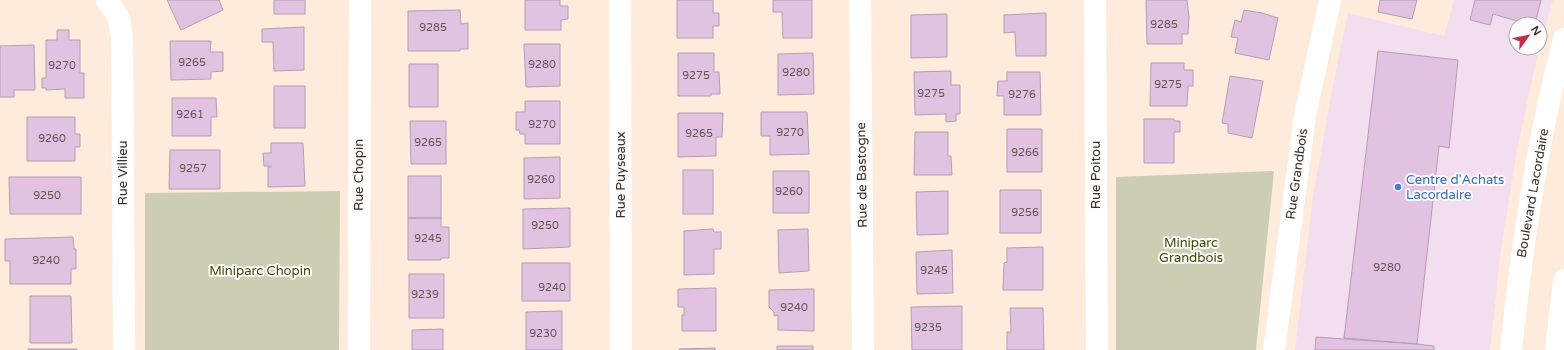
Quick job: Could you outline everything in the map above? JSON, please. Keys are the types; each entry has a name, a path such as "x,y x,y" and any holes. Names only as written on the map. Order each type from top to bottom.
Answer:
{"street":[{"name":"Rue Villieu","path":"106,0 119,18 122,39 124,350"},
{"name":"Rue Chopin","path":"359,350 360,0"},
{"name":"Rue Puyseaux","path":"620,0 621,350"},
{"name":"Rue de Bastogne","path":"860,0 863,350"},
{"name":"Rue Poitou","path":"1095,0 1097,350"},
{"name":"Rue Grandbois","path":"1274,350 1305,116 1330,0"},
{"name":"Boulevard Lacordaire","path":"1511,350 1519,271 1553,81 1564,38"},
{"path":"1556,350 1564,280"}],"shaded area":[{"path":"1454,0 1553,0 1548,17 1548,16 1508,16 1508,56 1537,56 1517,150 1501,249 1490,350 1295,350 1313,196 1348,13 1444,36"}],"green space":[{"name":"Miniparc Grandbois","path":"1274,171 1256,350 1116,350 1116,177"},
{"name":"Miniparc Chopin","path":"340,191 339,350 145,350 145,193"}],"building":[{"path":"167,0 219,0 223,10 181,30"},
{"path":"274,0 305,0 305,14 274,14"},
{"path":"525,0 560,0 560,6 568,6 568,19 561,20 561,30 525,30"},
{"path":"677,0 713,0 713,13 719,13 719,26 713,26 713,38 677,38"},
{"path":"773,0 812,0 812,38 783,38 782,12 773,12"},
{"path":"1146,0 1187,0 1189,17 1188,34 1182,34 1182,44 1147,44"},
{"path":"1380,0 1417,0 1412,19 1378,12"},
{"path":"1475,0 1541,0 1537,16 1508,16 1508,18 1493,14 1490,25 1470,20"},
{"path":"460,10 461,24 468,23 468,49 460,49 460,51 408,51 408,11"},
{"path":"1244,10 1262,13 1278,18 1269,60 1235,53 1238,38 1231,37 1235,20 1241,22"},
{"path":"1046,13 1046,56 1016,56 1015,32 1004,33 1004,15"},
{"path":"947,14 947,57 911,58 911,15"},
{"path":"304,27 304,70 274,71 273,42 262,42 262,29"},
{"path":"57,30 69,30 69,40 80,40 80,73 84,73 84,98 65,98 65,89 46,90 46,88 42,88 42,78 46,78 46,40 57,40"},
{"path":"170,41 211,41 210,52 223,52 223,71 211,72 211,79 171,80"},
{"path":"524,44 560,44 560,86 526,87"},
{"path":"34,45 35,90 14,90 14,97 0,97 0,46"},
{"path":"1378,51 1458,60 1449,148 1439,146 1417,344 1344,338"},
{"path":"678,53 714,53 714,72 719,72 720,94 711,94 711,96 678,96"},
{"path":"813,53 814,94 778,95 778,54"},
{"path":"1151,63 1184,63 1184,70 1193,70 1193,86 1188,86 1187,106 1150,106"},
{"path":"409,64 438,64 438,107 409,107"},
{"path":"951,71 951,85 960,85 960,114 956,114 956,121 946,122 946,114 915,115 914,72"},
{"path":"1007,72 1040,72 1041,115 1004,115 1004,96 997,96 998,81 1007,81"},
{"path":"1230,76 1263,81 1252,138 1228,133 1228,124 1222,123"},
{"path":"274,86 305,86 305,128 274,128"},
{"path":"172,98 216,98 217,117 211,117 211,136 172,136"},
{"path":"525,101 560,101 560,144 525,144 525,134 520,134 519,130 516,130 516,112 525,112"},
{"path":"761,112 807,112 809,154 770,155 770,136 761,136"},
{"path":"678,113 723,113 722,137 716,137 716,156 678,157"},
{"path":"27,117 75,117 75,134 80,134 80,147 75,147 75,161 27,161"},
{"path":"1144,119 1174,119 1174,121 1180,121 1180,132 1174,132 1174,163 1144,163"},
{"path":"410,121 446,121 446,164 411,164"},
{"path":"1007,129 1042,129 1042,172 1007,172"},
{"path":"915,132 948,132 948,156 951,156 952,175 914,175"},
{"path":"271,143 303,143 305,186 268,187 268,167 271,166 264,166 263,153 271,153"},
{"path":"170,150 220,150 220,189 169,189"},
{"path":"560,157 560,198 524,199 524,158"},
{"path":"683,170 713,170 713,214 683,214"},
{"path":"773,171 809,171 809,213 773,213"},
{"path":"408,176 441,176 441,218 408,218"},
{"path":"9,177 81,177 81,214 10,214"},
{"path":"1000,190 1041,190 1041,233 1000,233"},
{"path":"948,191 948,234 917,235 916,192"},
{"path":"570,208 570,247 523,249 523,209"},
{"path":"408,218 441,218 441,227 449,227 449,258 441,258 441,260 408,260"},
{"path":"713,229 714,232 721,232 721,249 714,249 714,274 684,275 684,231"},
{"path":"808,229 809,271 779,273 778,230"},
{"path":"73,237 74,249 76,249 76,269 71,269 71,284 10,284 10,261 5,261 5,239"},
{"path":"1043,247 1043,290 1003,290 1004,263 1007,262 1007,248"},
{"path":"952,250 953,293 917,294 916,252"},
{"path":"522,263 570,263 570,301 522,301"},
{"path":"409,274 444,274 444,318 409,318"},
{"path":"716,288 716,331 682,331 682,315 684,315 684,307 678,307 678,289"},
{"path":"814,289 814,331 778,330 778,315 774,316 774,312 769,307 769,290"},
{"path":"30,296 71,296 72,343 30,343"},
{"path":"962,306 962,350 912,350 911,307"},
{"path":"1010,308 1043,308 1044,350 1007,350 1007,332 1011,332"},
{"path":"562,311 562,350 526,350 526,312"},
{"path":"443,329 443,350 412,350 412,330"},
{"path":"1316,337 1417,344 1434,346 1434,350 1315,350"},
{"path":"777,346 813,346 813,350 777,350"},
{"path":"715,348 715,350 679,350 679,349"},
{"path":"77,349 77,350 28,350"}],"place":[{"name":"Centre d'Achats Lacordaire","path":"1398,187"}]}
